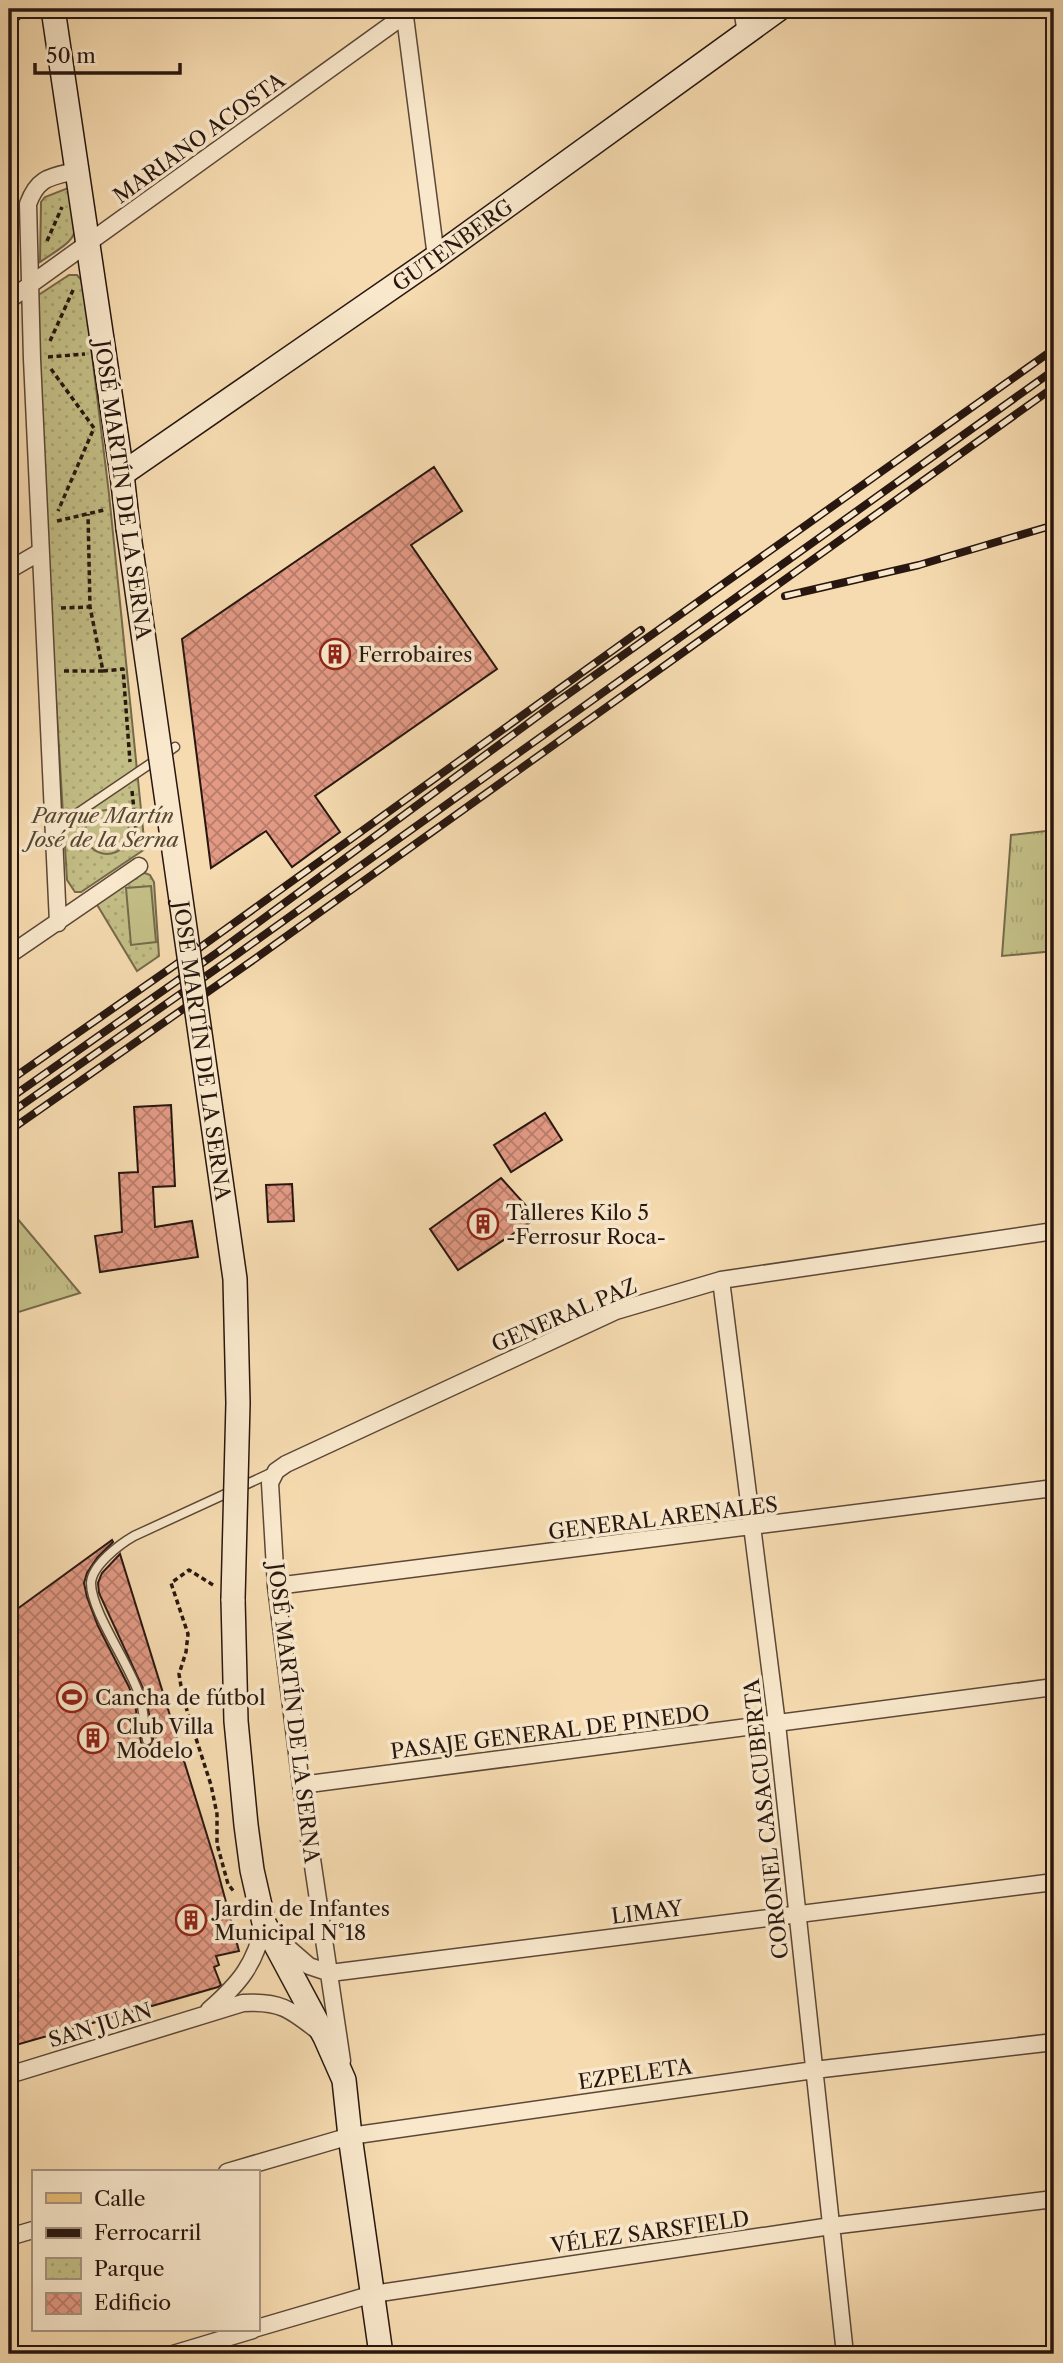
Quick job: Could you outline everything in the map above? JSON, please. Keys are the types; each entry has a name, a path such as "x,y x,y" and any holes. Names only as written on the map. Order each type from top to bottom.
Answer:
{"street":[{"name":"JOSÉ MARTÍN DE LA SERNA","path":"52,9 122,474 235,1279 238,1403 233,1599 236,1721 246,1825 264,1923 325,2037 344,2080"},
{"path":"742,9 746,33"},
{"name":"GUTENBERG","path":"122,474 436,257 779,9"},
{"path":"407,11 436,257"},
{"name":"MARIANO ACOSTA","path":"9,300 407,11"},
{"path":"58,923 40,552 28,204 38,184 48,177 76,171"},
{"path":"9,570 40,552"},
{"path":"9,955 139,866"},
{"name":"GENERAL PAZ","path":"276,1471 616,1311 722,1280 1054,1231"},
{"name":"CORONEL CASACUBERTA","path":"722,1280 777,1724 845,2354"},
{"name":"JOSÉ MARTÍN DE LA SERNA","path":"276,1471 270,1483 276,1586 301,1785 330,1973 381,2354"},
{"name":"GENERAL ARENALES","path":"276,1586 754,1528 1054,1488"},
{"name":"PASAJE GENERAL DE PINEDO","path":"301,1785 1054,1687"},
{"name":"LIMAY","path":"330,1973 1054,1882"},
{"path":"264,1923 290,1952 309,1966 330,1973"},
{"name":"SAN JUAN","path":"204,2014 232,1990 241,1978 260,1945 264,1923"},
{"name":"SAN JUAN","path":"9,2075 243,2003 266,2002 285,2007 325,2037"},
{"name":"EZPELETA","path":"234,2170 350,2136 814,2070 1054,2042"},
{"name":"VÉLEZ SARSFIELD","path":"259,2328 373,2294 831,2226 1054,2199"},
{"path":"9,2237 32,2230"},
{"name":"VÉLEZ SARSFIELD","path":"173,2354 245,2332"}],"lane":[{"path":"54,829 175,747"},
{"path":"146,1740 140,1696 98,1606 91,1584 93,1575 115,1548 134,1535 276,1471"}],"path":[{"path":"45,247 76,171"},
{"path":"42,358 76,283 78,295"},
{"path":"42,358 85,354 83,342"},
{"path":"42,358 94,428"},
{"path":"93,416 96,442"},
{"path":"94,428 53,522 104,510 103,496"},
{"path":"88,514 90,607 103,671"},
{"path":"43,608 90,607"},
{"path":"46,671 123,669 139,866"},
{"path":"189,1570 172,1583 188,1633 186,1652 179,1674 183,1698 211,1785 217,1814 217,1844 228,1884 236,1895"}],"green space":[{"path":"68,188 74,216 74,233 64,246 40,262 41,202 45,197"},
{"name":"Parque Martín José de la Serna","path":"69,275 77,275 83,282 109,494 145,849 81,892 75,892 67,880 47,550 37,296"},
{"path":"107,810 116,811 123,816 128,823 128,841 123,848 116,853 107,854 98,853 91,848 86,841 85,832 86,823 91,816 98,811"},
{"path":"1054,830 1054,951 1002,956 1011,835"},
{"path":"137,875 150,875 154,882 159,956 137,971 96,903"},
{"path":"151,886 156,942 131,945 126,888"},
{"path":"11,1211 80,1293 9,1315"}],"building":[{"name":"Ferrobaires","path":"434,467 462,511 411,545 497,669 315,796 340,832 292,867 266,831 211,868 182,639"},
{"path":"171,1105 175,1186 153,1187 155,1227 192,1221 198,1257 100,1272 95,1236 122,1232 119,1173 138,1172 134,1107"},
{"name":"Talleres Kilo 5 -Ferrosur Roca-","path":"545,1113 562,1140 511,1172 494,1145"},
{"name":"Talleres Kilo 5 -Ferrosur Roca-","path":"501,1178 537,1218 458,1270 430,1229"},
{"path":"292,1184 294,1221 268,1222 266,1185"},
{"name":"Club Villa Modelo","path":"112,1540 87,1573 84,1583 87,1597 98,1626 129,1687 135,1704 141,1742 144,1746 149,1746 153,1739 146,1695 99,1593 98,1583 102,1573 120,1554 215,1861 239,1951 216,1956 219,1965 214,1967 221,1985 218,1987 9,2047 9,1615"}],"railway":[{"path":"9,1099 218,952 557,702 1054,349"},
{"path":"9,1114 236,955 1054,370"},
{"path":"9,1131 256,958 1054,387"},
{"path":"785,596 919,565 1054,525"},
{"path":"9,1081 198,949 641,630"}],"place":[{"name":"Ferrobaires","path":"335,654"},
{"name":"Talleres Kilo 5 -Ferrosur Roca-","path":"483,1224"},
{"name":"Cancha de fútbol","path":"72,1697"},
{"name":"Club Villa Modelo","path":"93,1738"},
{"name":"Jardin de Infantes Municipal N°18","path":"191,1920"}]}
